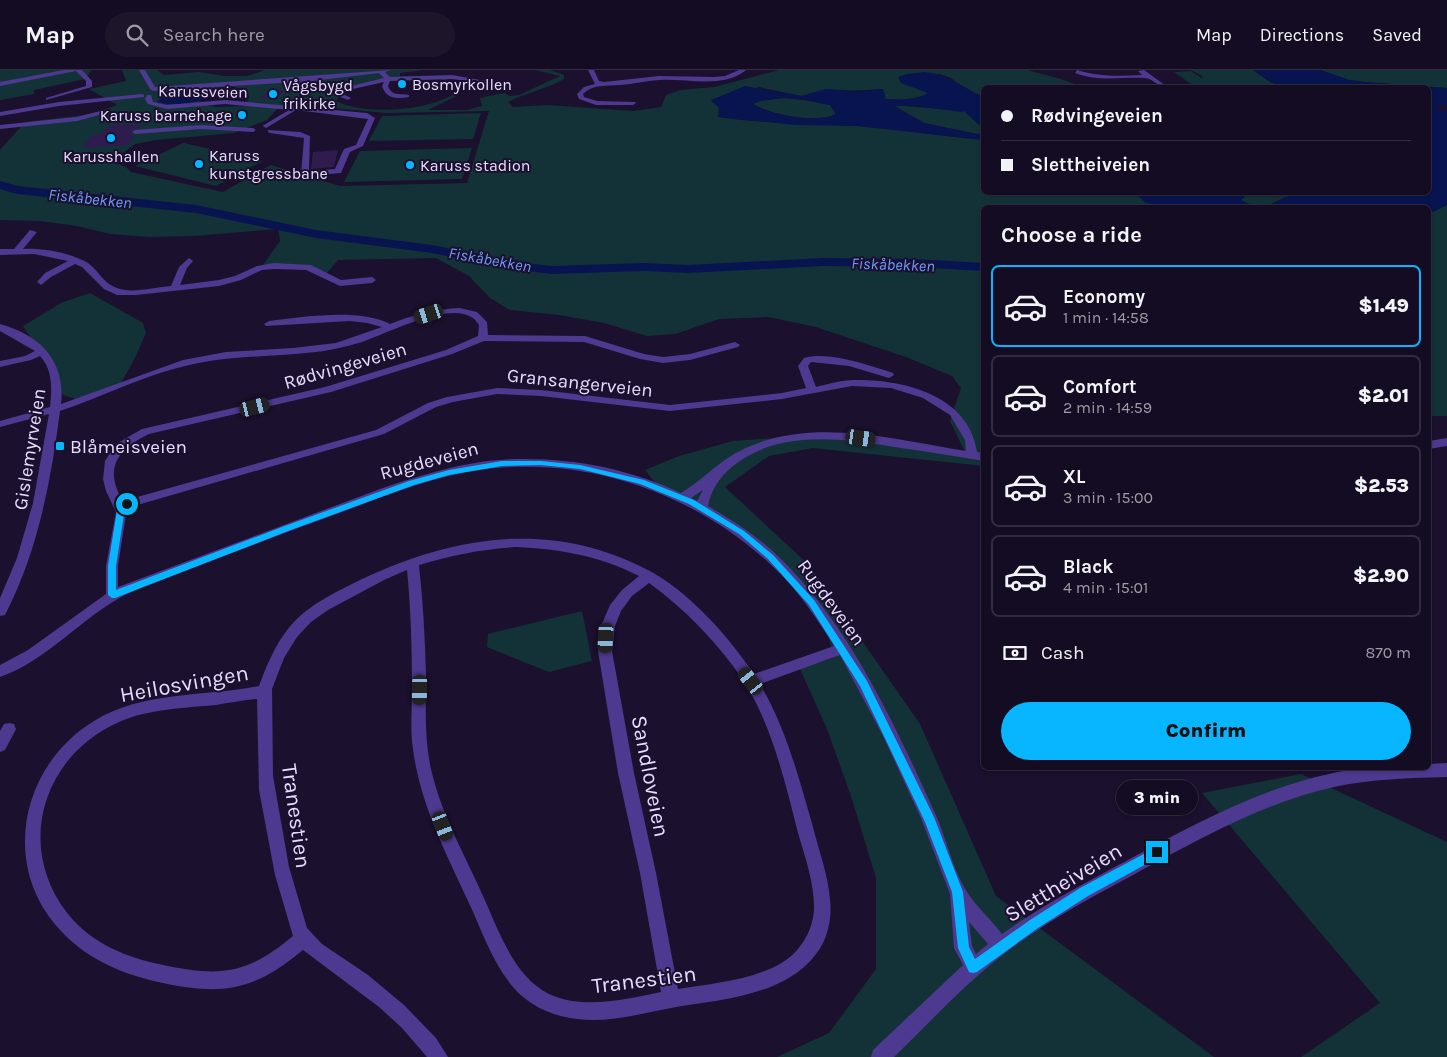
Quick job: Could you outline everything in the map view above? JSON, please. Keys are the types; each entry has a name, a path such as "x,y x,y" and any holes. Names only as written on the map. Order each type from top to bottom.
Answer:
{"street":[{"path":"0,84 74,70"},
{"path":"0,107 48,99 90,87 89,81 79,70"},
{"path":"142,70 146,77 149,92"},
{"path":"0,114 149,92 214,85 312,80 384,70 388,79 385,86 387,92 393,96 407,96"},
{"path":"591,70 594,79 600,84"},
{"path":"633,103 596,103 581,98 580,94 583,90 600,84 668,78 714,78 733,75 743,70"},
{"path":"1139,70 1162,85"},
{"path":"1077,72 1088,76 1108,78 1148,76"},
{"path":"348,98 340,95 341,90 388,79 452,77 500,84"},
{"name":"Karussveien","path":"135,132 202,127 258,132 268,128 300,134 308,137 305,174 332,172 339,169 347,151 359,146 372,118 366,115 293,110 223,102 161,106 150,103 149,92"},
{"path":"268,128 293,110"},
{"path":"0,127 77,119 104,112"},
{"path":"18,250 33,232"},
{"path":"0,252 18,250 44,252 85,265 107,287 117,292 136,292 228,281 260,268 274,266 308,267 340,283 372,280"},
{"path":"174,288 189,261"},
{"path":"42,282 48,275 73,262"},
{"path":"0,424 55,410 192,360 226,354 314,350 356,341 389,327 440,311 459,311 476,316 482,320 485,329 483,338"},
{"path":"269,324 306,320 366,319 383,322 389,327"},
{"name":"Gislemyrveien","path":"0,327 30,341 42,351 54,366 57,376 55,410 44,476 32,530 17,576 0,610"},
{"name":"Rødvingeveien","path":"121,506 113,494 107,467 112,455 134,437 159,427 336,388 431,358 483,338 585,340 663,360 690,357 735,345"},
{"name":"Gislemyrveien","path":"0,364 28,358 42,351"},
{"path":"812,390 803,366 807,360 811,359 850,363 888,375"},
{"name":"Gransangerveien","path":"121,506 380,432 432,405 474,394 508,391 670,408 705,406 863,383 892,385 922,394 946,407 959,420 978,456"},
{"path":"682,498 737,457 774,441 801,436 849,436 978,456"},
{"path":"1431,445 1447,442"},
{"name":"Rugdeveien","path":"0,671 35,652 112,595 424,479 477,467 533,463 580,467 635,480 702,507 742,532 776,562 804,593 864,684 930,821 958,892 969,909 992,934 1000,948"},
{"path":"702,507 709,486 718,472"},
{"path":"112,595 112,566 122,512 121,506"},
{"name":"Tranestien","path":"303,939 297,926 284,881 265,778 264,691 286,642 301,623 326,605 355,588 413,563 438,554 467,547 523,541 589,550 648,576 698,618 751,681 766,710 784,758 803,822 820,885 822,903 820,925 811,946 799,960 784,971 752,984 712,993 607,1011 562,1007 545,1002 527,990 501,955 450,844 426,778 419,745 420,690 413,563"},
{"name":"Sandloveien","path":"648,576 628,593 615,609 608,626 605,651 626,773 648,873 671,999"},
{"path":"751,681 842,649"},
{"name":"Heilosvingen","path":"264,691 144,709 100,724 65,753 49,775 41,790 32,818 31,846 38,876 45,894 62,920 73,932 119,962 134,968 194,980 217,981 239,978 271,963 303,939"},
{"path":"0,745 9,728"},
{"name":"Slettheiveien","path":"880,1057 973,968 1000,948 1084,892 1215,823 1261,803 1298,790 1348,778 1399,772 1447,770"},
{"name":"Rugdeveien","path":"958,892 963,948 973,968"},
{"path":"303,939 316,950 333,959 417,1028 439,1057"}],"green space":[{"path":"0,70 92,70 85,79 34,90 34,94 0,100"},
{"path":"122,70 157,70 164,75 199,72 225,76 247,76 265,70 423,70 400,73 400,76 438,77 460,87 460,94 428,110 467,110 482,106 480,98 504,93 510,96 519,95 560,76 535,70 550,70 564,75 564,79 508,102 513,107 548,105 633,111 661,107 666,95 681,90 714,87 779,70 1027,70 1078,85 981,85 981,96 966,90 951,78 940,74 907,74 921,90 929,93 913,98 885,99 883,89 813,93 801,96 759,87 711,101 719,107 718,117 769,122 871,127 981,140 981,195 1137,195 1145,202 1155,205 981,205 981,466 813,448 769,456 725,487 810,566 920,724 996,896 1214,1057 777,1057 829,1033 876,969 876,878 851,796 827,729 800,669 833,658 827,627 757,540 658,486 645,470 679,456 733,441 790,437 847,438 965,452 950,421 961,388 952,376 906,357 816,327 768,317 719,319 675,334 647,336 604,323 559,315 510,310 490,298 469,276 436,258 338,260 326,274 310,269 260,269 280,241 278,229 195,236 150,237 110,234 77,226 40,221 0,220 0,150 25,122 92,114 117,105 89,89 126,81","holes":["434,77 448,82 457,92 431,104 415,107 380,110 364,109 336,101 342,92 376,83","232,86 244,91 249,97 245,106 216,107 201,104 200,101 164,104 161,98","290,104 386,113 489,111 467,183 340,186 271,165 223,192 131,172 126,167 118,164 119,156 135,144 156,140 234,133 267,120 280,106"]},
{"path":"1191,70 1253,70 1270,82 1279,85 1191,84 1174,72 1191,71 1203,79 1202,76"},
{"path":"1320,70 1447,70 1447,88 1431,87 1431,85 1406,85 1349,80"},
{"path":"783,98 830,105 836,114 818,118 794,117 771,112 753,104 760,101"},
{"path":"893,105 964,111 981,126 981,133 977,134 924,123"},
{"path":"481,113 473,139 369,141 382,116"},
{"name":"Karuss kunstgressbane","path":"183,143 263,161 216,186 135,166"},
{"name":"Karuss stadion","path":"472,148 462,179 344,182 360,151"},
{"path":"1246,195 1294,195 1267,205 1252,205 1241,200"},
{"path":"1447,205 1447,416 1431,416 1431,213"},
{"path":"90,293 143,323 146,333 133,362 119,386 76,399 63,395 52,370 23,326 61,303"},
{"path":"582,611 592,661 549,672 487,647 488,634"},
{"path":"1301,774 1447,842 1447,1057 1301,1057 1380,1003 1202,793"}],"shaded area":[{"path":"1253,70 1320,70 1349,80 1406,85 1279,85 1270,82"},
{"path":"925,72 934,74 956,82 981,96 981,126 964,111 916,106 894,106 924,123 981,133 981,140 857,126 796,125 718,117 718,107 711,100 745,86 801,96 826,89 861,91 883,89 886,99 913,98 928,93 901,83 898,77","holes":["783,98 830,105 836,114 828,117 806,118 782,115 753,104 760,101"]},
{"path":"1431,87 1447,88 1447,105 1436,107 1435,109 1447,111 1447,205 1431,213 1431,205 1271,205 1284,198 1296,195 1431,195"},
{"path":"203,92 213,94 213,98 178,104 157,102 161,98"},
{"path":"1137,195 1246,195 1241,200 1250,205 1155,205 1145,202"}],"building":[{"name":"Vågsbygd frikirke","path":"286,89 278,98 260,98 268,90"},
{"name":"Karusshallen","path":"119,124 142,125 140,128 130,131 134,136 128,145 82,148 92,135 98,135 108,127"},
{"path":"338,150 334,167 311,169 313,152"}],"waterway":[{"name":"Fiskåbekken","path":"0,185 17,190 196,209 316,234 432,249 509,265 552,270 644,267 688,269 823,262 914,263 981,267"}],"place":[{"name":"Bosmyrkollen","path":"402,84"},
{"name":"Vågsbygd frikirke","path":"273,94"},
{"name":"Karuss barnehage","path":"242,115"},
{"name":"Karusshallen","path":"111,138"},
{"name":"Karuss kunstgressbane","path":"199,164"},
{"name":"Karuss stadion","path":"410,165"},
{"name":"Blåmeisveien","path":"60,446"}],"route":[{"path":"127,504 121,506 122,512 113,553 112,595 285,529 412,483 449,472 502,464 541,463 580,467 618,475 654,486 702,507 742,532 770,557 812,603 864,684 897,749 930,821 958,892 963,948 973,968 1034,924 1084,892 1157,852"}]}
